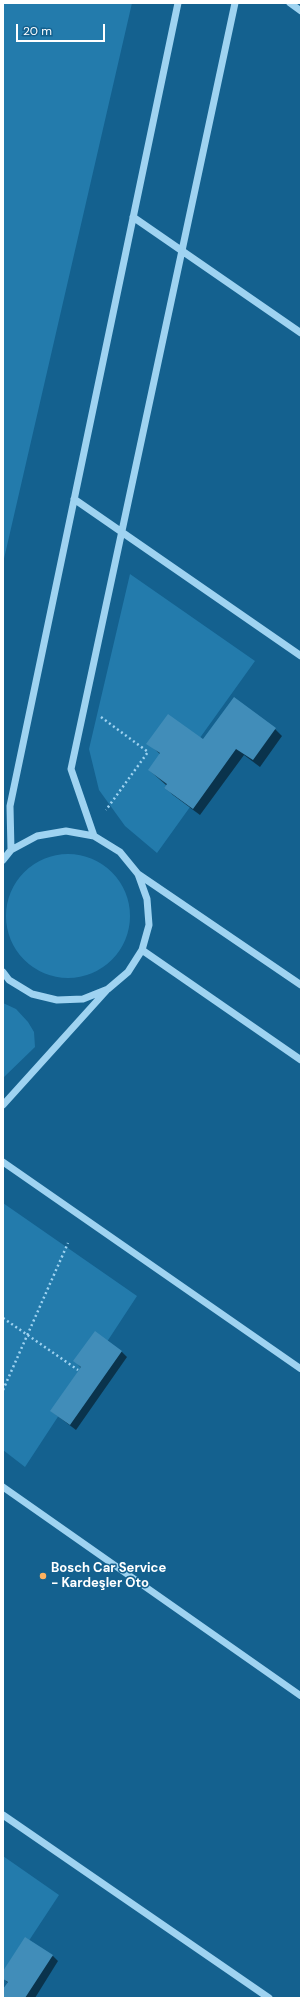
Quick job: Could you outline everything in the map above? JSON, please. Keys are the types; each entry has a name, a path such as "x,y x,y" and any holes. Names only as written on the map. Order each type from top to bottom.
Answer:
{"lane":[{"path":"11,850 10,806 178,3"},
{"path":"94,836 93,828 71,769 235,3"},
{"path":"290,3 301,10"},
{"path":"133,217 301,333"},
{"path":"74,499 301,656"},
{"path":"3,860 11,850 37,836 66,831 94,836 120,852 138,874 301,985"},
{"path":"3,1105 108,989 128,972 142,950 149,925 148,905 138,874"},
{"path":"142,950 301,1060"},
{"path":"3,972 9,980 32,994 57,1000 83,999 108,989"},
{"path":"3,1162 301,1369"},
{"path":"3,1487 301,1696"},
{"path":"3,1815 269,1998"}],"path":[{"path":"85,705 148,752 93,828"},
{"path":"3,1390 68,1243"},
{"path":"3,1318 78,1370"}],"shaded area":[{"path":"3,3 132,3 3,563"},
{"path":"130,574 255,661 164,788 190,807 157,853 125,826 99,790 89,749"},
{"path":"68,854 80,855 92,859 112,872 125,892 129,904 129,928 125,940 112,960 92,973 80,977 68,978 56,977 44,973 24,960 11,940 7,928 6,916 7,904 11,892 24,872 44,859 56,855"},
{"path":"3,1003 16,1009 28,1022 34,1032 35,1047 3,1078"},
{"path":"3,1203 137,1296 25,1467 3,1450"},
{"path":"3,1856 59,1895 3,1980"}],"building":[{"path":"234,697 276,728 253,760 236,749 193,809 164,788 167,784 148,770 160,753 146,744 168,714 203,739"},
{"path":"95,1331 122,1351 70,1425 50,1411 81,1367 73,1361"},
{"path":"25,1937 53,1955 25,1998 3,1998 3,1989 8,1982 3,1979 3,1971"}],"place":[{"name":"Bosch Car Service - Kardeşler Oto","path":"43,1576"}]}
